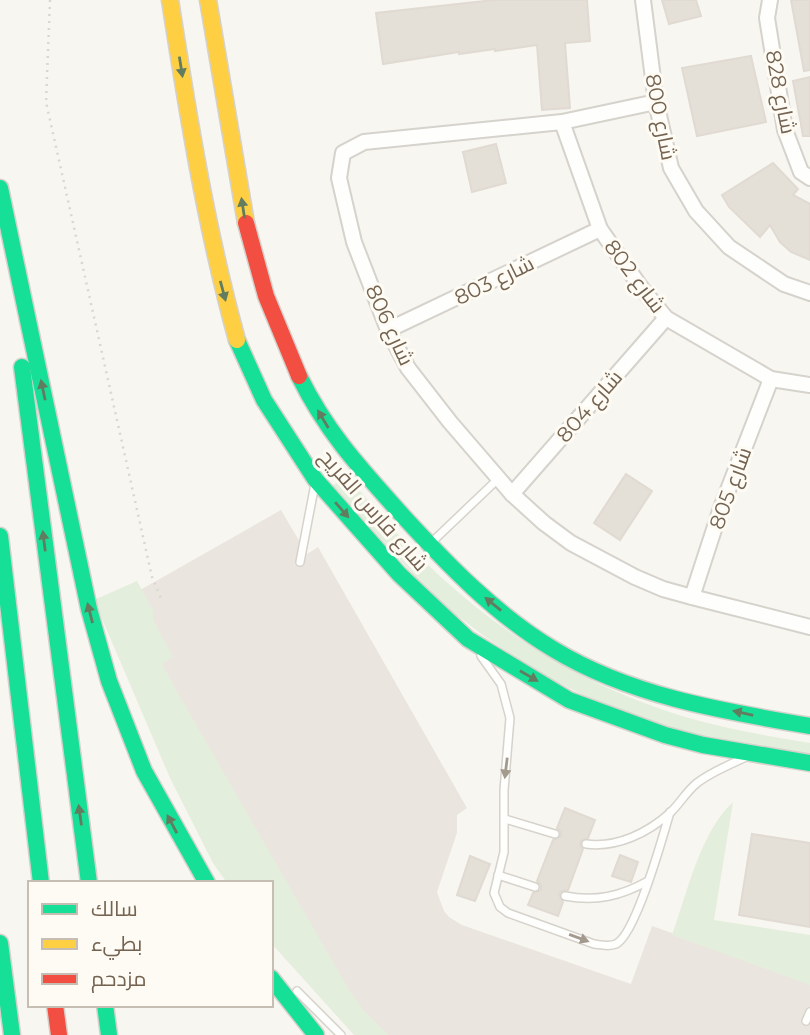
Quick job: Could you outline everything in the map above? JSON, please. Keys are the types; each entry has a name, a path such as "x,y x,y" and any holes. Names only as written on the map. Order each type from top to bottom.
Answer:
{"main road":[{"name":"شارع فارس الفريح","path":"170,0 193,148 214,255 237,341 264,400 315,479 399,574 468,639 569,700 665,735 752,754 810,763"},
{"name":"شارع فارس الفريح","path":"208,0 245,220 259,276 283,339 319,413 361,472 429,545 477,591 521,627 579,663 616,679 681,699 810,726"},
{"path":"0,188 89,609 109,681 144,771 205,881"},
{"path":"0,197 89,881"},
{"path":"0,536 41,881"},
{"path":"0,943 12,1035"},
{"path":"273,981 316,1035"},
{"path":"55,1007 59,1035"},
{"path":"105,1007 109,1035"}],"street":[{"name":"شارع 800","path":"643,0 656,102 671,168 696,211 729,247 784,284 810,293"},
{"name":"شارع 828","path":"770,0 767,18 785,130 801,172 810,178"},
{"name":"شارع 806","path":"656,102 562,122 364,142 343,153 339,178 354,242 388,330 408,368 512,494 544,523 571,543 663,589 810,627"},
{"name":"شارع 802","path":"562,122 600,229 666,318 771,379 810,385"},
{"name":"شارع 803","path":"388,330 600,229"},
{"name":"شارع 804","path":"512,494 666,318"},
{"name":"شارع 805","path":"692,597 721,508 771,379"}],"lane":[{"path":"429,545 499,478"},
{"path":"300,562 315,479"},
{"path":"468,639 495,673 509,706 510,732 504,790 504,852 494,893 500,907 508,913 594,944 609,946 618,943 625,936 649,881 670,812"},
{"path":"586,844 606,845 628,839 648,829 670,812 686,793 705,777 752,754"},
{"path":"505,820 555,834"},
{"path":"498,875 535,887"},
{"path":"565,896 603,898 627,892 649,881"},
{"path":"289,983 341,1035"},
{"path":"806,1021 810,1012"}],"path":[{"path":"50,0 46,102 152,577 162,601"}],"shaded area":[{"path":"281,510 307,554 318,547 467,808 457,815 457,833 437,892 449,917 462,925 631,984 652,926 810,981 810,1035 388,1035 364,1016 251,830 126,598"}],"green space":[{"path":"348,476 382,517 457,591 498,624 541,652 586,678 685,717 731,729 810,743 810,760 714,743 587,697 542,674 488,639 438,601 332,486"},
{"path":"137,581 153,610 153,620 173,657 162,664 176,690 349,990 364,1011 388,1035 354,1035 273,945 273,881 226,881 213,863 170,778 94,600"},
{"path":"733,802 714,920 810,935 810,985 672,935 703,846"}],"building":[{"path":"494,0 587,0 590,41 565,43 570,108 542,110 537,45 495,51 459,52 383,64 376,13"},
{"path":"662,0 696,0 701,16 669,24"},
{"path":"791,0 810,0 810,70 804,71"},
{"path":"751,56 766,122 697,136 682,68"},
{"path":"810,77 810,136 803,136 793,81"},
{"path":"496,144 506,183 472,192 463,152"},
{"path":"773,163 798,189 793,195 810,204 810,260 791,252 780,242 770,225 760,237 729,207 722,195"},
{"path":"626,474 652,491 620,540 594,523"},
{"path":"565,808 595,820 588,838 581,841 580,846 583,849 568,890 559,894 563,902 558,916 528,905 533,893 541,890 537,881 553,840 561,836 557,828"},
{"path":"752,834 810,843 810,927 739,915"},
{"path":"620,855 638,862 631,882 612,876"},
{"path":"470,856 490,864 475,901 457,895"}],"traffic: fast":[{"path":"0,188 89,609 109,681 144,771 206,881"},
{"path":"237,340 264,400 315,479 399,574 468,639 569,700 665,735 703,745 810,763"},
{"path":"22,367 89,881"},
{"path":"299,376 333,433 403,516 473,588 532,635 583,665 645,690 677,700 810,726"},
{"path":"0,536 41,881"},
{"path":"0,943 12,1035"},
{"path":"273,981 316,1035"},
{"path":"105,1007 109,1035"}],"traffic: slow":[{"path":"170,0 207,214 237,340"},
{"path":"208,0 246,223"}],"traffic: jam":[{"path":"246,223 266,296 299,376"},
{"path":"55,1007 59,1035"}]}
